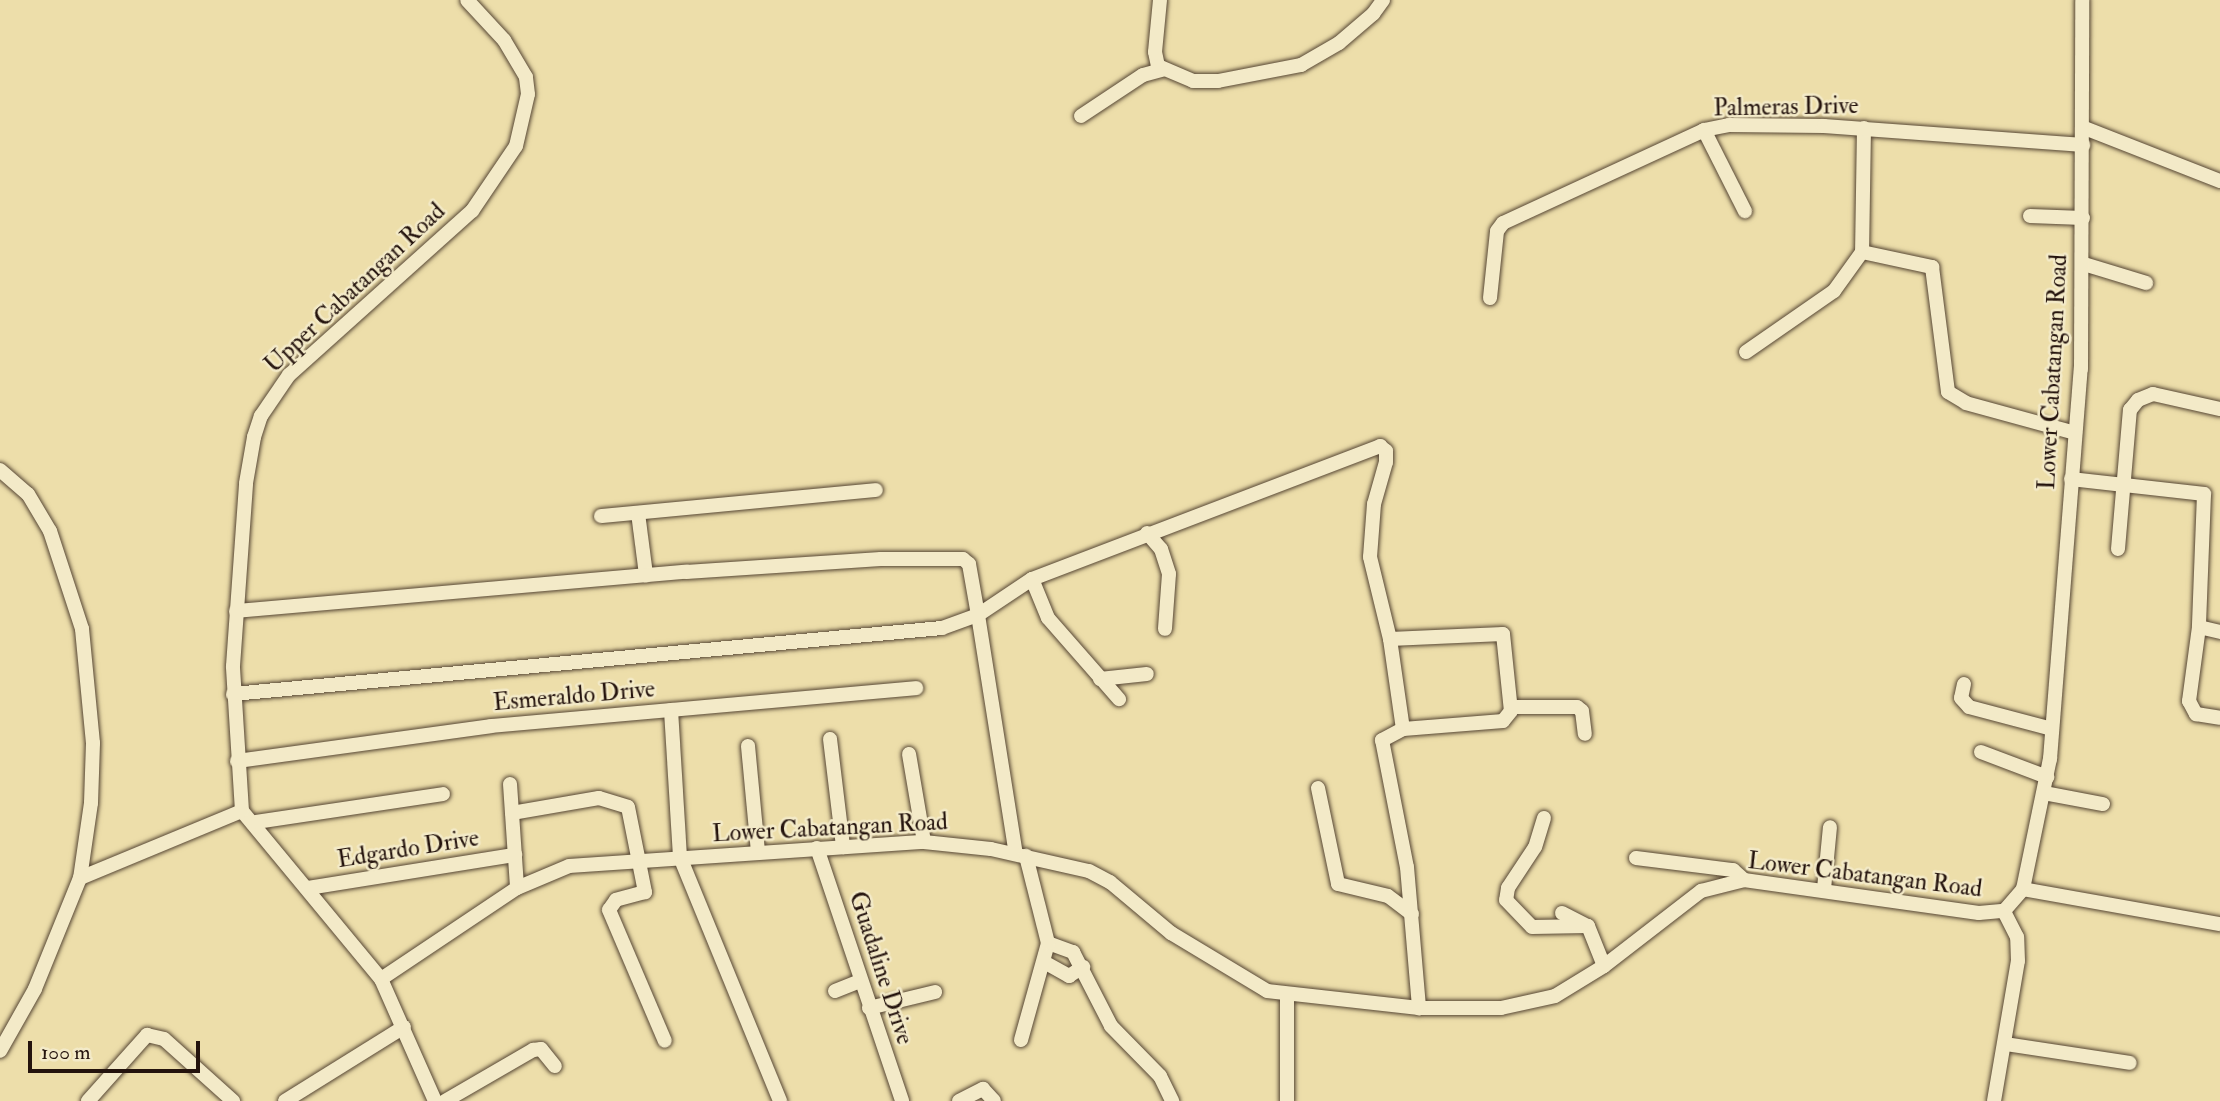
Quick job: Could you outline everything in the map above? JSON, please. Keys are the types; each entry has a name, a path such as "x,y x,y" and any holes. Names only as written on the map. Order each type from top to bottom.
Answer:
{"street":[{"name":"Upper Cabatangan Road","path":"242,810 233,694 236,611 249,457 261,416 273,396 315,350 472,211 516,146 528,94 526,78 512,51 467,0"},
{"path":"1160,0 1155,58 1162,70"},
{"path":"1081,116 1143,75 1162,70 1193,81 1218,81 1301,65 1339,44 1373,14 1382,0"},
{"name":"Lower Cabatangan Road","path":"381,979 517,888 569,866 636,858 680,858 925,842 1060,862 1110,882 1171,933 1226,969 1287,997 1419,1008 1528,1004 1571,989 1604,966 1689,897 1744,880 1825,889 1979,913 2004,911 2023,890 2047,777 2052,729 2075,433 2084,264 2082,0"},
{"name":"Palmeras Drive","path":"1490,298 1497,231 1503,223 1704,130 1729,125 1864,128 2083,145"},
{"path":"2082,127 2220,181"},
{"path":"1746,352 1835,291 1861,252 1864,128"},
{"path":"1704,130 1745,211"},
{"path":"2030,216 2083,218"},
{"path":"1861,252 1932,267 1948,392 1953,398 2075,433"},
{"path":"2084,264 2146,283"},
{"path":"2118,549 2130,410 2138,400 2153,394 2220,409"},
{"path":"233,694 942,628 978,615 1032,579 1380,446 1386,451 1386,462 1369,531 1370,556 1390,639 1403,729"},
{"path":"0,1051 35,989 80,878 91,803 93,743 82,629 43,516 28,494 1,471"},
{"path":"2071,479 2204,494 2199,628 2191,709 2220,718"},
{"path":"601,516 876,490"},
{"path":"638,513 646,575"},
{"path":"1147,533 1161,549 1169,573 1165,629"},
{"path":"236,611 646,575 956,558 969,564 1021,855 1048,943 1021,1040"},
{"path":"1032,579 1048,618 1119,699"},
{"path":"2199,628 2220,632"},
{"path":"1390,639 1503,635 1511,707 1503,721 1403,729 1386,735 1381,746 1412,914 1419,1008"},
{"path":"1100,679 1147,674"},
{"path":"1964,684 1961,698 1969,707 2052,729"},
{"name":"Esmeraldo Drive","path":"237,761 491,726 916,688"},
{"path":"1511,707 1577,707 1582,711 1585,734"},
{"path":"671,710 680,858 780,1101"},
{"path":"830,739 842,847"},
{"path":"748,746 758,852"},
{"path":"1981,752 2047,777"},
{"path":"909,754 925,842"},
{"path":"510,784 517,888"},
{"path":"1318,788 1338,884 1388,895 1412,914"},
{"path":"2043,793 2103,804"},
{"path":"256,822 443,794"},
{"path":"512,813 599,798 618,802 633,816 636,858 645,892 616,900 610,910 665,1041"},
{"path":"80,878 242,810 256,822 381,979 435,1101"},
{"path":"1544,818 1535,847 1508,888 1506,900 1532,927 1588,926"},
{"path":"1825,889 1830,827"},
{"name":"Guadaline Drive","path":"817,848 902,1101"},
{"name":"Edgardo Drive","path":"308,888 515,855"},
{"path":"1636,858 1733,870 1744,880"},
{"path":"2023,890 2220,924"},
{"path":"1994,1101 2019,945 2004,911"},
{"path":"1562,913 1588,926 1604,966"},
{"path":"1048,943 1073,952 1111,1026 1160,1076 1172,1101"},
{"path":"1044,962 1069,976 1083,967"},
{"path":"835,991 860,981"},
{"path":"869,1008 935,992"},
{"path":"1287,997 1287,1101"},
{"path":"285,1101 404,1027"},
{"path":"88,1101 147,1035 164,1039 233,1101"},
{"path":"2005,1044 2130,1063"},
{"path":"444,1101 533,1050 541,1049 555,1066"},
{"path":"959,1101 983,1089 994,1101"}]}
